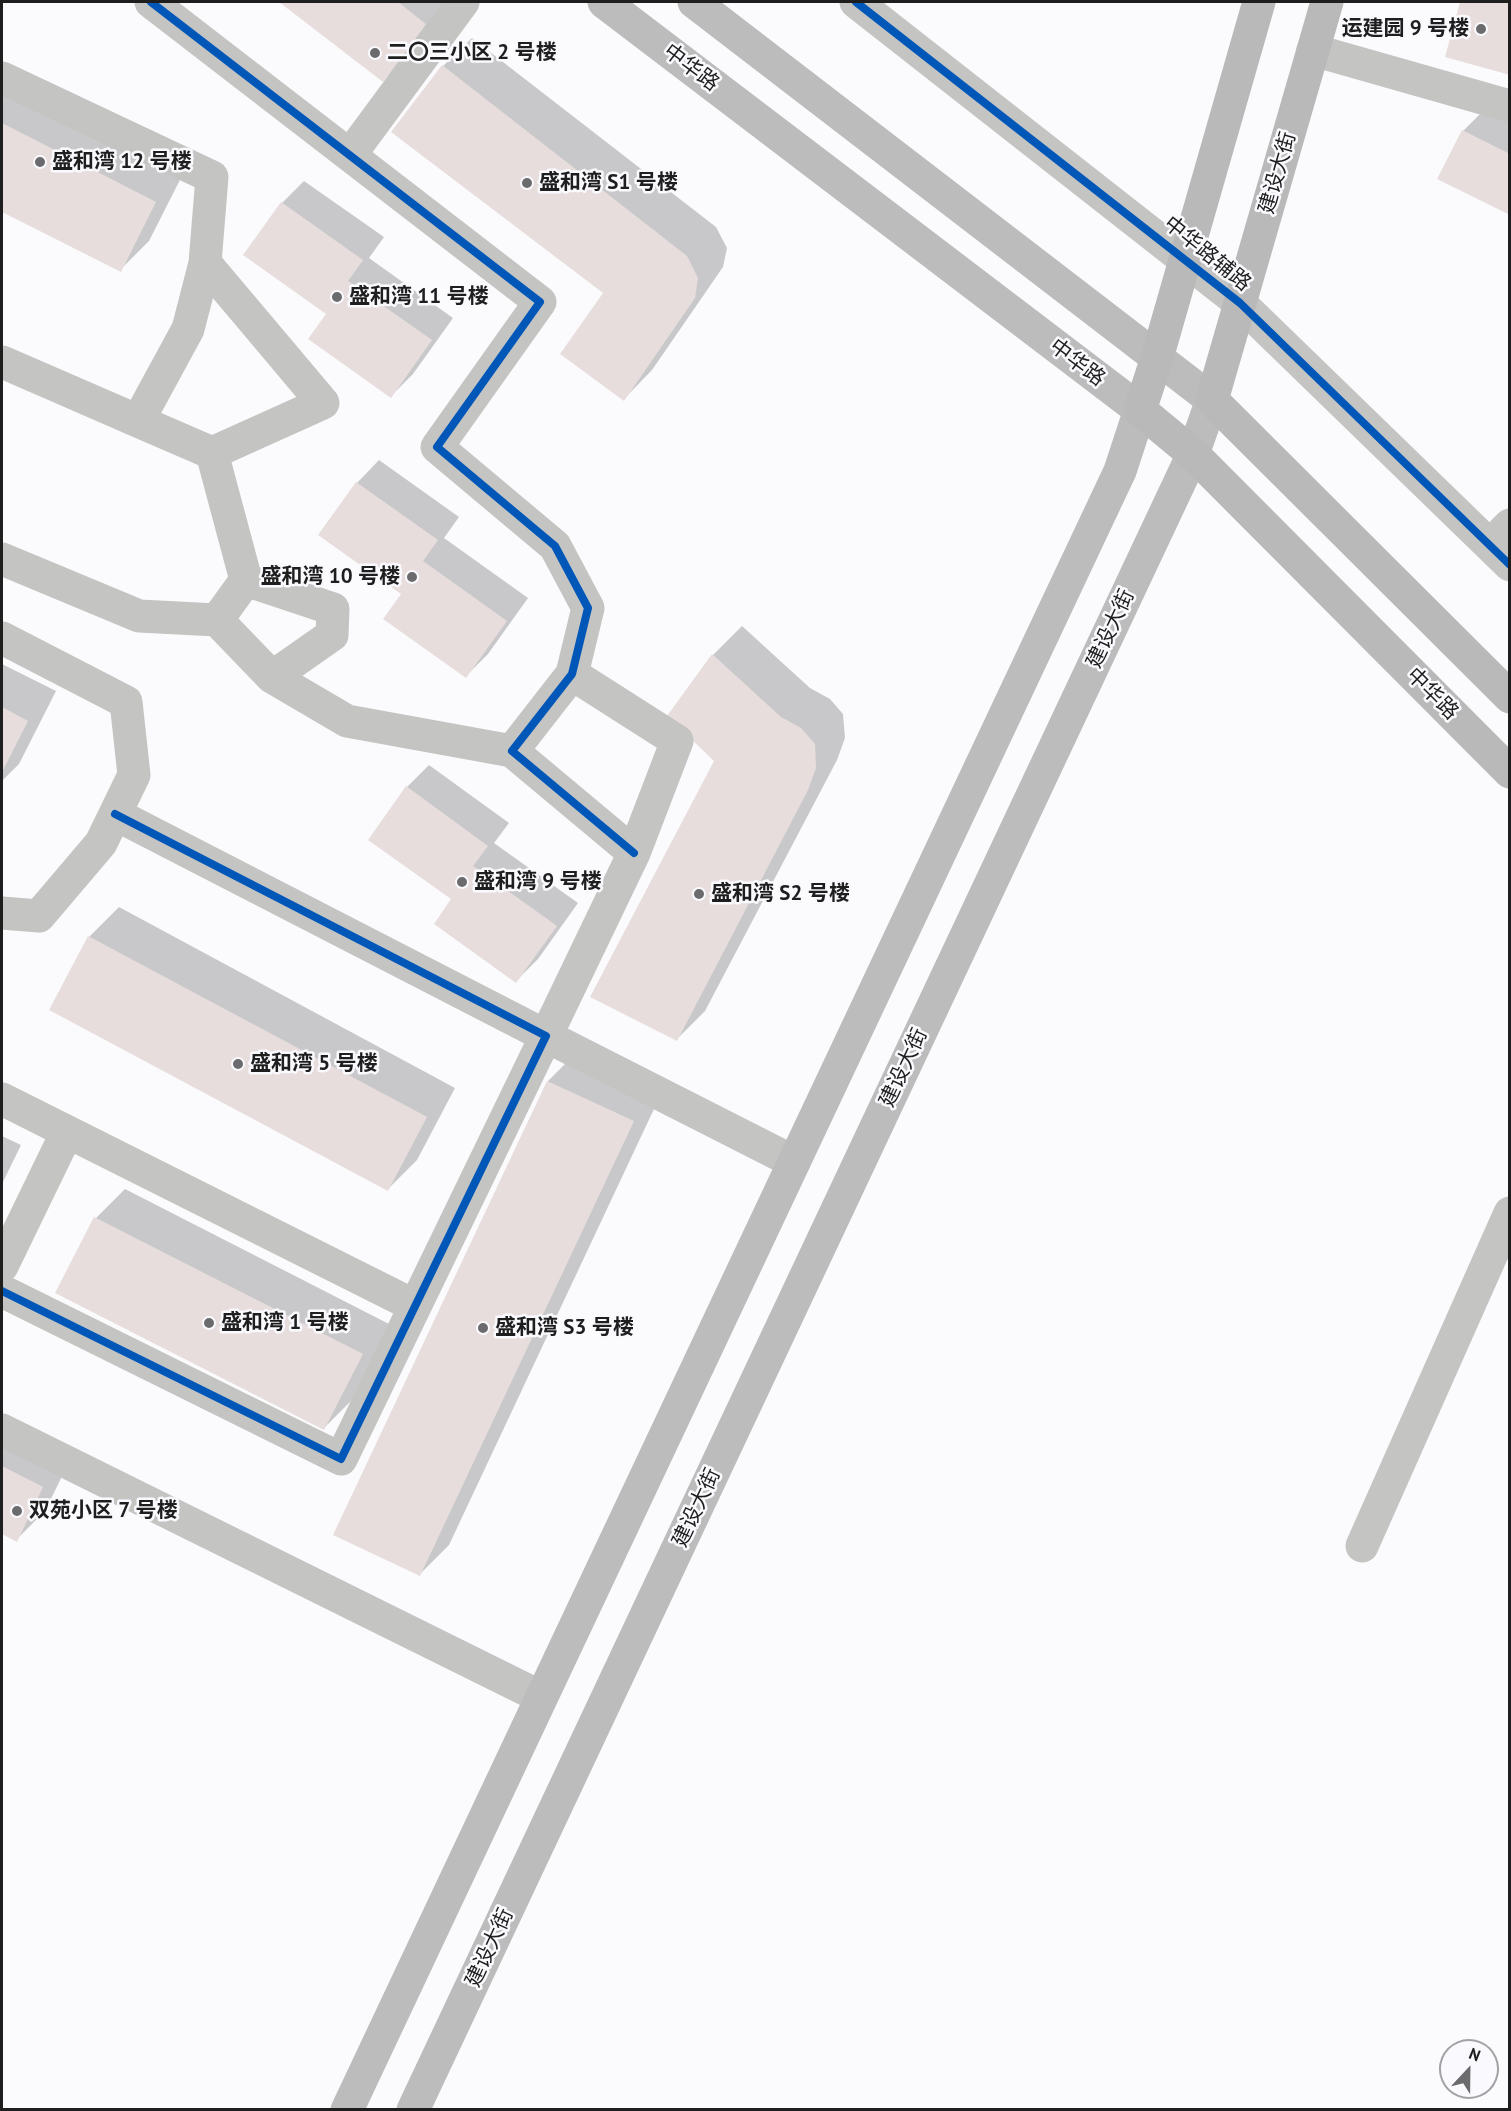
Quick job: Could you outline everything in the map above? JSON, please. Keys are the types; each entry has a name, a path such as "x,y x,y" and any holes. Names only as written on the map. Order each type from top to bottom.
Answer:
{"highway":[{"path":"1140,410 1259,2"},
{"name":"建设大街","path":"1212,400 1327,2"},
{"path":"1212,400 1509,697"},
{"name":"中华路","path":"1140,410 1193,453 1509,772"}],"main road":[{"name":"中华路","path":"604,2 1140,410"},
{"path":"693,2 1212,400"},
{"name":"建设大街","path":"413,2109 1193,453 1212,400"},
{"path":"347,2109 1120,471 1140,410"}],"street":[{"path":"151,2 540,302 437,447 555,546 588,608 572,674 512,751"},
{"path":"350,155 463,2"},
{"name":"中华路辅路","path":"856,2 1186,258 1240,303 1503,545"},
{"path":"1313,50 1509,106"},
{"path":"2,78 212,177 205,263 188,329 138,421"},
{"path":"2,362 212,453 323,404 205,263"},
{"path":"212,453 246,580"},
{"path":"2,560 139,616 217,620 272,677 347,721 512,751 634,853"},
{"path":"217,620 246,580"},
{"path":"246,580 333,609 332,635 272,677"},
{"path":"2,638 126,702 134,775 101,843 39,916 2,913"},
{"path":"2,1291 341,1459 634,853 677,741 572,674"},
{"path":"115,814 794,1162"},
{"path":"2,1099 415,1306"},
{"path":"2,1266 67,1132"},
{"path":"1362,1546 1509,1213"},
{"path":"2,1430 541,1697"}],"building":[{"name":"二〇三小区 2 号楼","path":"279,2 398,2 427,25 383,82"},
{"name":"运建园 9 号楼","path":"1460,2 1510,2 1510,75 1445,57"},
{"name":"盛和湾 S1 号楼","path":"442,65 687,256 698,278 695,298 624,401 560,354 603,293 391,132"},
{"name":"盛和湾 12 号楼","path":"2,123 156,202 121,272 2,212"},
{"path":"1462,130 1510,154 1510,215 1437,179"},
{"name":"盛和湾 11 号楼","path":"281,202 363,260 348,281 432,340 391,398 308,339 326,314 243,255"},
{"name":"盛和湾 10 号楼","path":"356,482 438,540 423,561 507,621 466,678 383,619 401,594 318,535"},
{"name":"盛和湾 S2 号楼","path":"712,654 781,717 801,728 815,744 816,768 808,790 677,1041 590,997 714,761 667,716"},
{"path":"2,707 28,721 2,772"},
{"name":"盛和湾 9 号楼","path":"406,786 488,846 473,866 557,926 516,983 434,924 451,899 368,840"},
{"name":"盛和湾 5 号楼","path":"88,936 427,1117 388,1191 49,1010"},
{"name":"盛和湾 S3 号楼","path":"547,1081 634,1121 420,1576 333,1535"},
{"name":"盛和湾 1 号楼","path":"94,1217 363,1354 324,1430 55,1293"},
{"name":"双苑小区 7 号楼","path":"2,1466 43,1487 17,1542 2,1534"}],"cycle path":[{"path":"151,2 540,302 437,447 555,546 588,608 572,674 512,751 634,853"},
{"path":"856,2 1240,303 1510,565"},
{"path":"2,1291 341,1459 546,1036 115,814"}],"place":[{"name":"运建园 9 号楼","path":"1481,29"},
{"name":"二〇三小区 2 号楼","path":"375,53"},
{"name":"盛和湾 12 号楼","path":"40,162"},
{"name":"盛和湾 S1 号楼","path":"527,183"},
{"name":"盛和湾 11 号楼","path":"337,297"},
{"name":"盛和湾 10 号楼","path":"412,577"},
{"name":"盛和湾 9 号楼","path":"462,882"},
{"name":"盛和湾 S2 号楼","path":"699,894"},
{"name":"盛和湾 5 号楼","path":"238,1064"},
{"name":"盛和湾 1 号楼","path":"209,1323"},
{"name":"盛和湾 S3 号楼","path":"483,1328"},
{"name":"双苑小区 7 号楼","path":"17,1511"}]}
